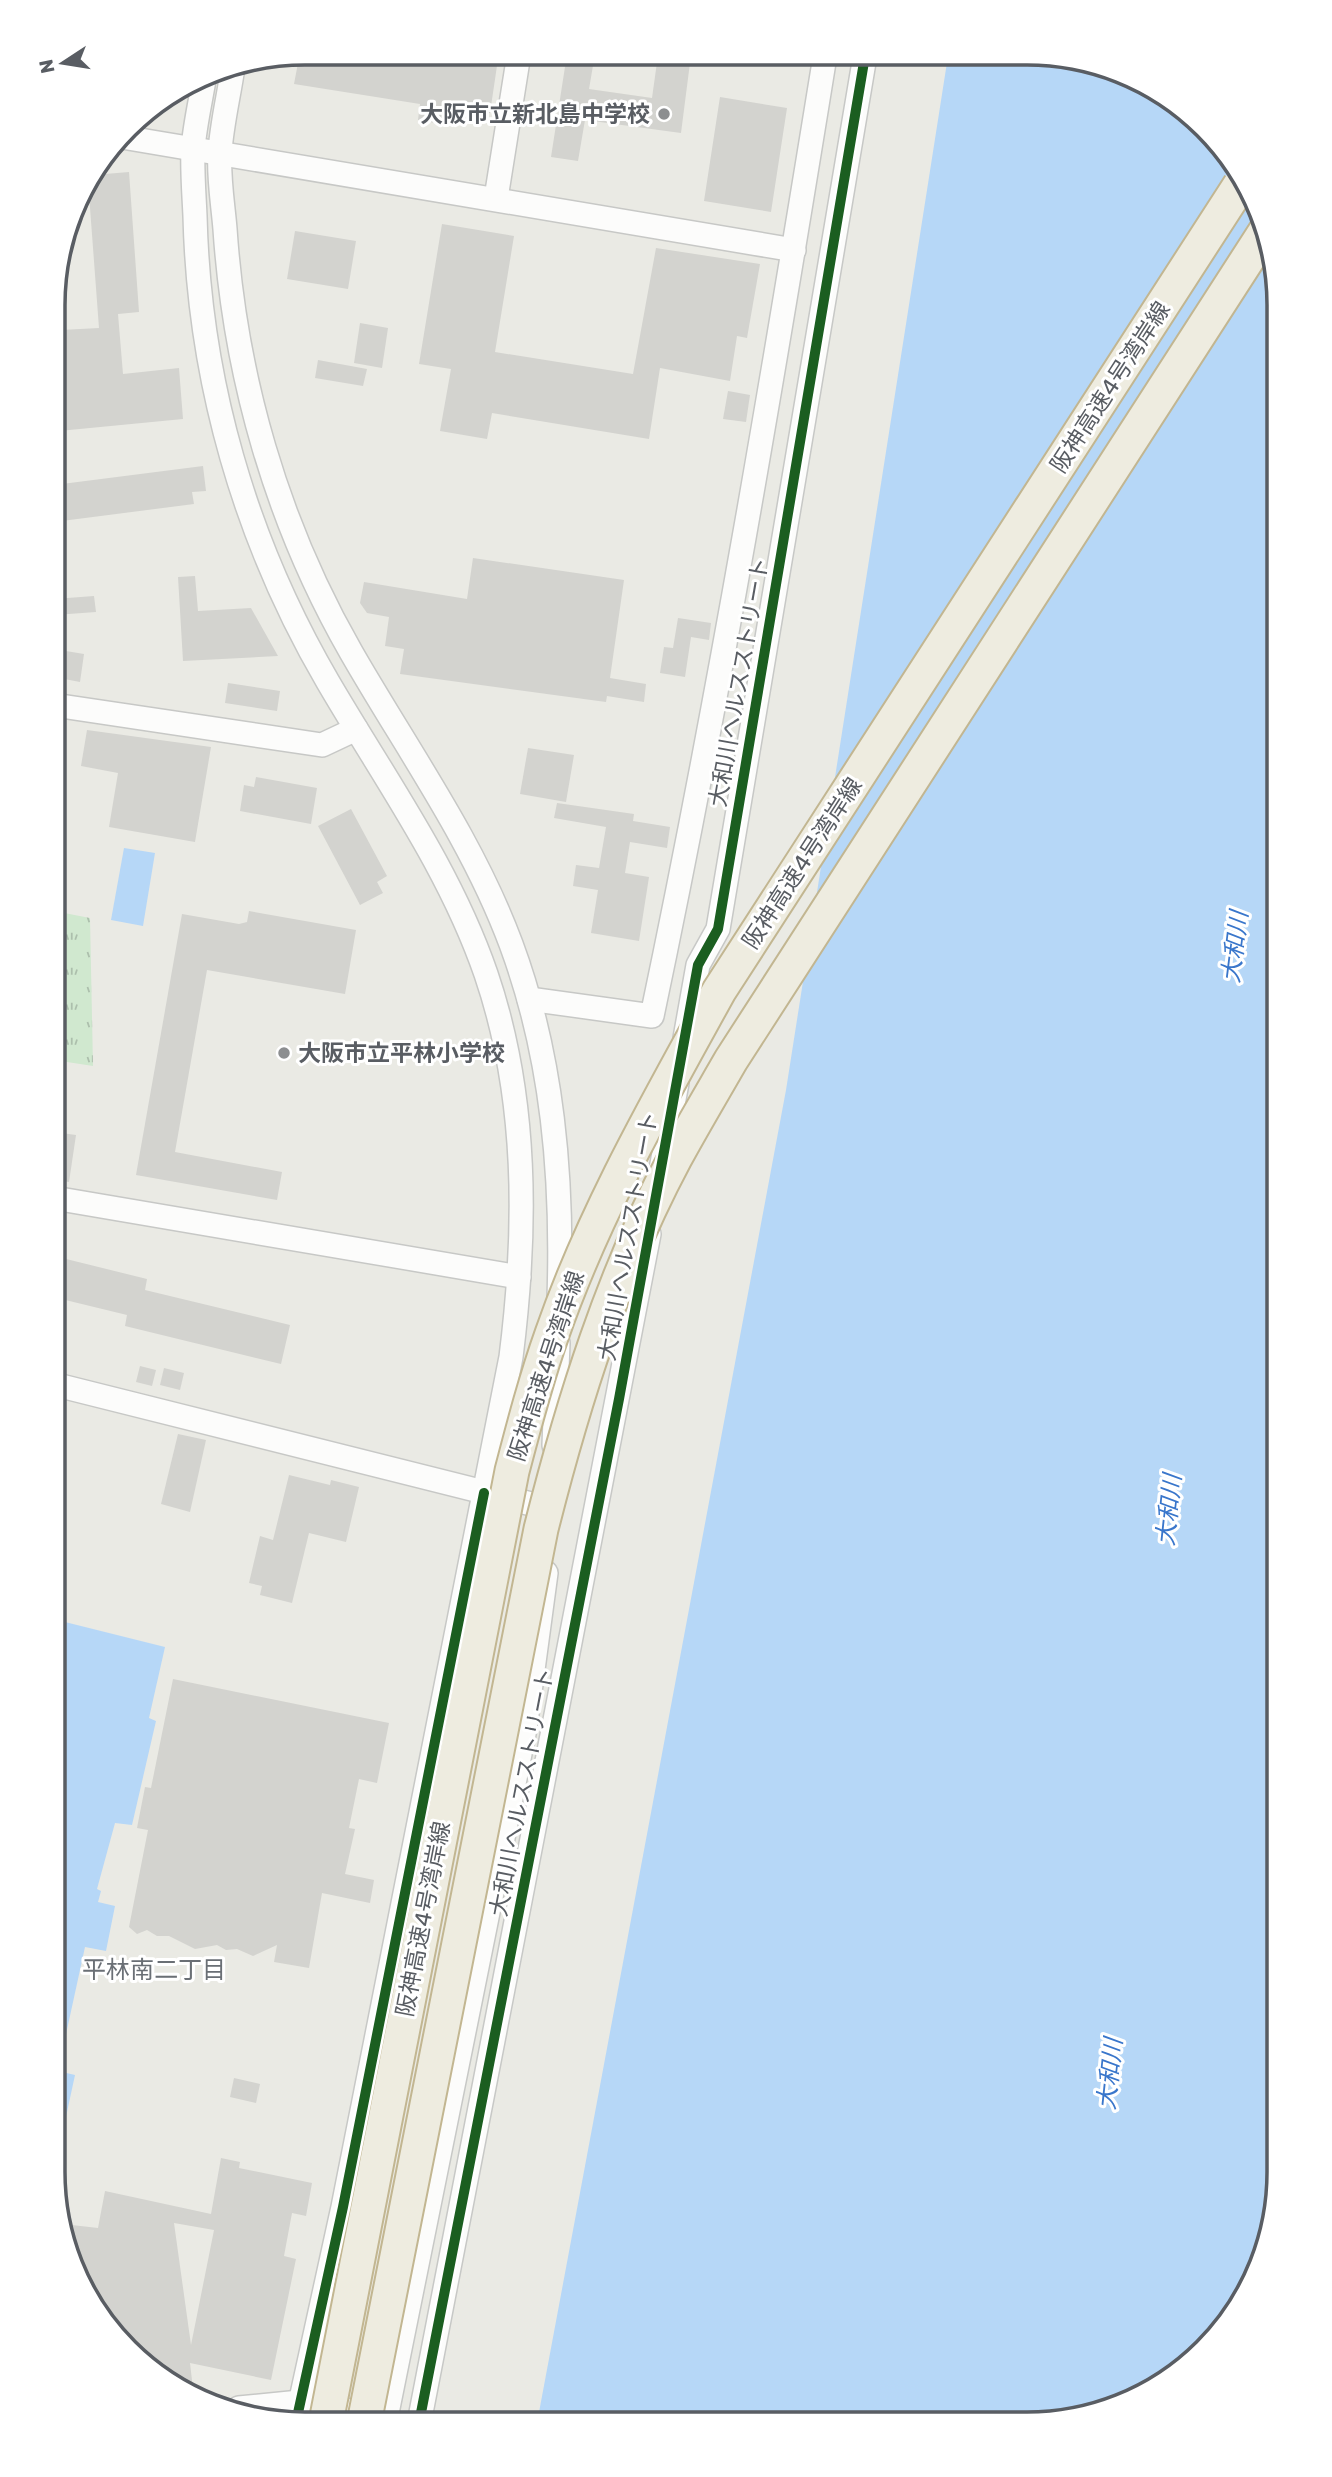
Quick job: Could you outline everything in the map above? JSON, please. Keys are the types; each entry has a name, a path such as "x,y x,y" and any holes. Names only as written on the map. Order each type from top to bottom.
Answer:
{"highway":[{"name":"阪神高速4号湾岸線","path":"328,2412 512,1471 552,1333 576,1273 649,1117 719,991 1237,190"},
{"name":"阪神高速4号湾岸線","path":"380,2412 541,1529 564,1438 586,1368 636,1240 674,1159 731,1060 1258,242"}],"street":[{"path":"496,198 517,65"},
{"path":"529,999 652,1017 691,830 794,250 824,65"},
{"name":"大和川ヘルスストリート","path":"421,2412 619,1399 698,965 718,929 863,65"},
{"path":"231,77 220,153 228,274 236,330 251,398 283,505 304,558 350,650 474,859 511,943 529,999 549,1091 557,1171 561,1252 551,1509 544,1595 525,1729 380,2412"},
{"path":"203,88 193,149 197,275 202,330 225,435 262,548 295,621 356,729 442,869 487,976 502,1032 514,1096 521,1161 519,1277 510,1357 346,2194 298,2412"},
{"path":"132,139 794,250"},
{"path":"65,707 322,745 356,729"},
{"path":"65,1200 519,1277"},
{"path":"65,1387 551,1509"}],"green space":[{"path":"65,913 90,918 93,1066 65,1062"}],"water":[{"name":"大和川","path":"947,65 1042,65 1074,69 1133,90 1160,105 1185,124 1208,147 1227,172 1254,228 1263,258 1267,290 1267,2187 1263,2219 1254,2249 1235,2292 1218,2318 1185,2353 1160,2372 1133,2387 1089,2404 1027,2412 539,2412 786,1090"},
{"path":"124,848 155,853 143,926 111,920"},
{"path":"65,1622 165,1647 149,1718 156,1721 132,1825 115,1823 97,1889 101,1891 98,1902 115,1906 106,1951 85,1947 65,2039"},
{"path":"65,2073 75,2075 65,2121"}],"building":[{"path":"298,65 497,65 490,113 444,106 441,124 418,120 420,104 294,84"},
{"path":"565,65 593,65 589,89 652,98 657,65 690,65 681,133 585,120 578,161 551,157"},
{"path":"720,97 787,108 771,212 704,201"},
{"path":"129,172 139,312 118,314 123,374 179,368 183,419 65,430 65,330 99,328 89,200 104,174"},
{"path":"442,224 514,236 495,352 633,374 656,248 760,264 747,338 737,336 730,381 660,368 649,439 492,413 487,439 440,431 451,369 419,364"},
{"path":"295,231 356,241 348,289 287,279"},
{"path":"360,323 388,328 382,368 354,363"},
{"path":"318,360 367,369 363,386 315,378"},
{"path":"728,391 750,395 746,422 723,419"},
{"path":"203,466 206,491 192,492 194,504 65,521 65,484"},
{"path":"473,558 624,580 610,678 646,684 644,702 607,696 606,702 400,674 404,649 385,646 389,617 367,613 360,603 364,582 467,599"},
{"path":"195,576 198,611 251,608 278,656 183,661 178,577"},
{"path":"94,596 96,612 65,614 65,598"},
{"path":"678,618 711,623 709,640 691,637 685,677 660,673 664,647 673,648"},
{"path":"65,651 84,654 80,682 65,679"},
{"path":"228,683 280,691 277,711 225,703"},
{"path":"87,730 211,747 195,842 109,827 118,773 81,766"},
{"path":"528,748 574,755 566,802 520,794"},
{"path":"256,777 317,788 311,824 240,811 244,785 254,787"},
{"path":"557,803 634,814 633,821 670,827 667,848 630,842 625,873 649,877 639,941 591,933 598,890 573,886 576,865 599,868 606,827 554,818"},
{"path":"351,809 387,876 377,882 383,893 360,905 318,826"},
{"path":"249,911 356,930 345,994 207,970 175,1152 282,1172 277,1200 136,1175 182,914 239,924 247,922"},
{"path":"65,1134 76,1135 69,1182 65,1181"},
{"path":"65,1259 147,1279 145,1290 290,1325 281,1364 125,1326 127,1315 65,1300"},
{"path":"140,1366 156,1370 152,1386 136,1382"},
{"path":"164,1368 184,1373 180,1390 160,1385"},
{"path":"178,1434 206,1440 190,1512 161,1504"},
{"path":"289,1475 330,1485 331,1480 359,1487 346,1542 309,1533 292,1603 260,1595 262,1586 249,1583 260,1536 273,1540"},
{"path":"173,1679 389,1723 377,1783 359,1779 349,1828 355,1829 345,1874 374,1880 370,1903 322,1893 309,1968 274,1962 277,1945 253,1956 237,1949 226,1950 217,1945 195,1949 169,1936 157,1936 147,1930 137,1934 129,1927 148,1830 137,1828 145,1787 151,1788"},
{"path":"234,2078 260,2084 256,2103 230,2097"},
{"path":"221,2158 240,2162 239,2168 312,2183 306,2216 292,2213 284,2256 296,2259 271,2380 190,2363 192,2384 159,2363 135,2342 114,2318 97,2292 73,2234 71,2225 98,2228 105,2191 211,2214","holes":["174,2223 214,2230 191,2345"]}],"cycle path":[{"path":"421,2412 619,1399 698,965 718,929 863,65"},
{"path":"298,2412 343,2207 484,1493"}],"place":[{"name":"大阪市立新北島中学校","path":"664,114"},
{"name":"大阪市立平林小学校","path":"284,1053"}],"district":[{"name":"平林南二丁目","path":"154,1970"}]}
